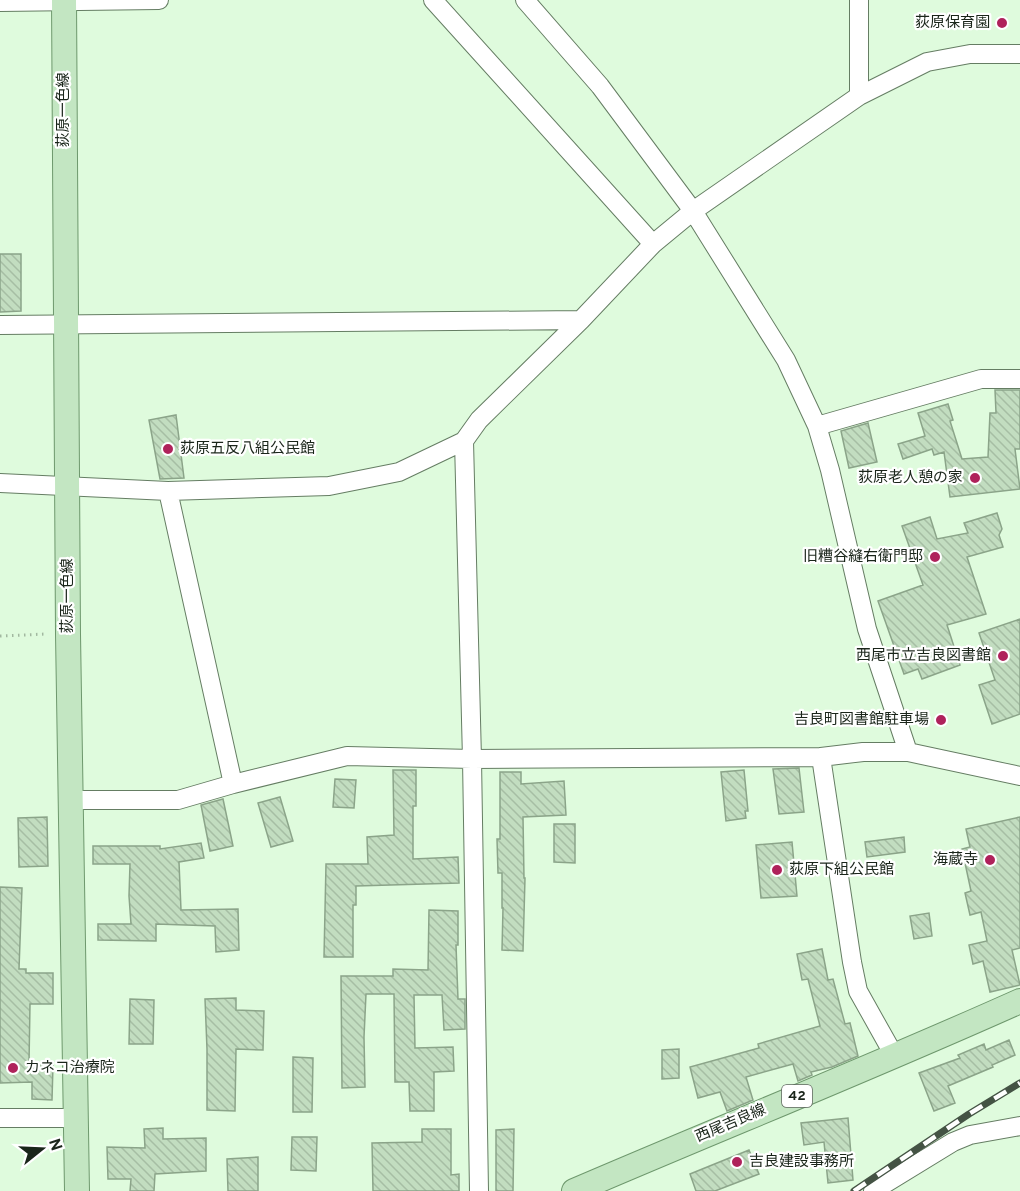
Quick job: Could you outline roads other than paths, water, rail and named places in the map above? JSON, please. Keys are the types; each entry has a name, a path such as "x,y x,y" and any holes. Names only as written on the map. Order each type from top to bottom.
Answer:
{"main road":[{"name":"荻原一色線","path":"64,1 68,633 77,1191"},
{"name":"西尾吉良線","path":"574,1191 752,1114 894,1057 1020,1001"}],"street":[{"path":"0,2 159,0"},
{"path":"433,0 653,244"},
{"path":"525,0 600,86 693,211 786,360 817,426 830,470 867,629 908,752"},
{"path":"859,0 859,96"},
{"path":"0,483 168,491 329,486 399,472 464,441 479,420 581,320 653,244 693,211 859,96 927,62 970,54 1020,54"},
{"path":"0,325 581,320"},
{"path":"817,426 981,379 1020,379"},
{"path":"464,441 472,759 478,1191"},
{"path":"168,491 233,783"},
{"path":"71,800 178,800 233,783 347,756 472,759 821,757 864,752 908,752 1020,776"},
{"path":"821,757 858,991 894,1057"},
{"path":"0,1118 75,1118"},
{"path":"873,1191 933,1154 970,1135 1020,1126"}],"railway":[{"path":"854,1191 969,1114 1020,1083"}],"place":[{"name":"荻原保育園","path":"1002,23"},
{"name":"荻原五反八組公民館","path":"168,449"},
{"name":"荻原老人憩の家","path":"975,478"},
{"name":"旧糟谷縫右衛門邸","path":"935,557"},
{"name":"西尾市立吉良図書館","path":"1003,656"},
{"name":"吉良町図書館駐車場","path":"941,720"},
{"name":"海蔵寺","path":"990,860"},
{"name":"荻原下組公民館","path":"777,870"},
{"name":"カネコ治療院","path":"13,1068"},
{"name":"吉良建設事務所","path":"737,1162"}]}
